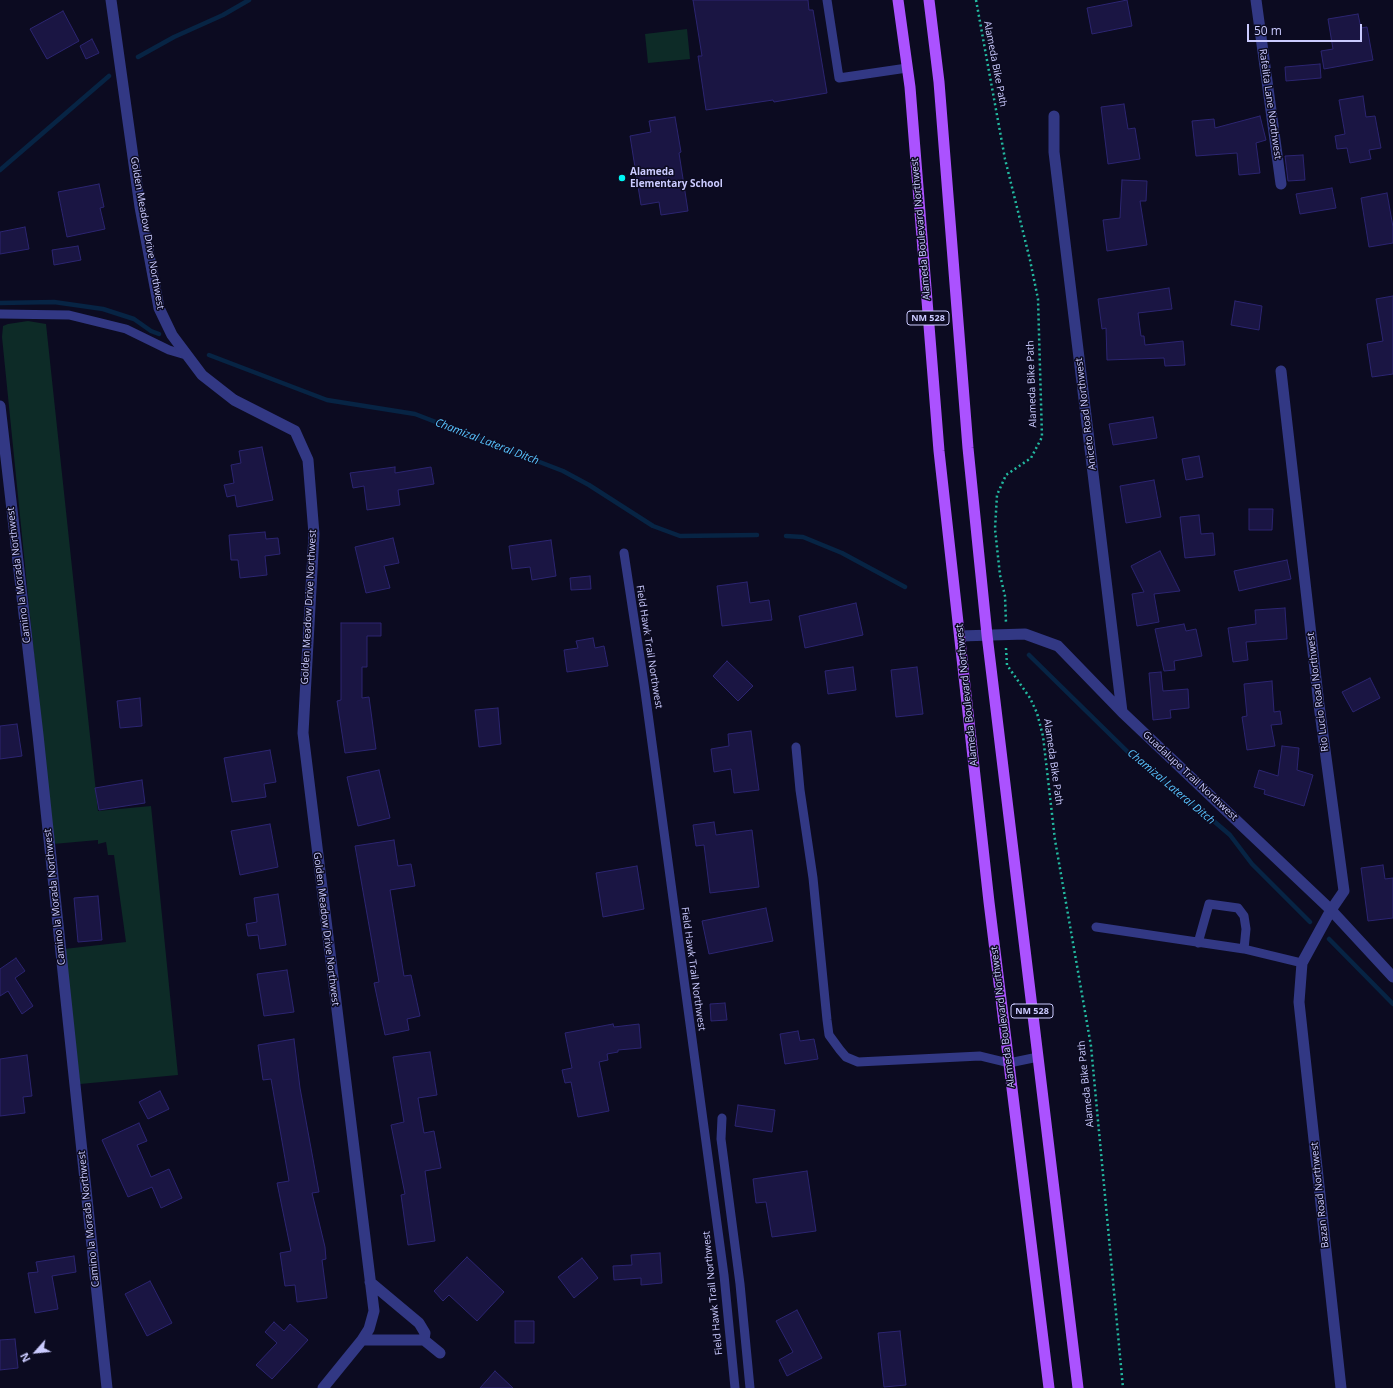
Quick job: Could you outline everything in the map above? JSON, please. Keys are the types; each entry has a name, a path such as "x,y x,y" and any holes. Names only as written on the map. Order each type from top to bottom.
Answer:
{"main road":[{"name":"Alameda Boulevard Northwest","path":"898,0 907,68 939,451 1009,1063 1049,1388"},
{"name":"NM 528","path":"929,0 939,82 968,448 987,635 1078,1388"}],"street":[{"name":"Golden Meadow Drive Northwest","path":"111,0 140,207 159,308 172,335 202,375 234,400 295,431 308,460 314,534 303,733 374,1311 369,1329 362,1340 323,1388"},
{"name":"Rafelita Lane Northwest","path":"1256,0 1281,184"},
{"name":"Aniceto Road Northwest","path":"1054,116 1054,152 1122,712"},
{"name":"Rio Lucio Road Northwest","path":"1281,371 1319,705 1344,891 1331,910 1302,964 1299,1002"},
{"name":"Camino la Morada Northwest","path":"0,406 38,736 107,1388"},
{"name":"Guadalupe Trail Northwest","path":"960,636 1025,634 1058,646 1122,712 1331,910 1393,977"},
{"name":"Bazan Road Northwest","path":"1299,1002 1341,1388"},
{"path":"370,1282 419,1323 425,1333 424,1340"},
{"path":"362,1340 424,1340 440,1353"}],"lane":[{"path":"827,0 839,78 907,68"},
{"path":"0,314 69,315 126,330 169,350 186,355"},
{"name":"Field Hawk Trail Northwest","path":"624,553 644,684 724,1275 735,1388"},
{"path":"796,746 800,790 813,878 829,1034 846,1057 858,1062 980,1056 1009,1063 1038,1057"},
{"path":"1198,943 1209,904 1238,908 1244,916 1246,929 1244,950"},
{"path":"1096,927 1244,950 1302,964"},
{"path":"722,1118 721,1140 740,1284 750,1388"}],"path":[{"name":"Alameda Bike Path","path":"976,0 1005,159 1038,299 1042,437 1031,458 1006,475 997,495 995,529 1000,575 1005,596 1007,665 1030,698 1037,712 1043,736 1055,840 1091,1046 1124,1388"}],"green space":[{"path":"687,29 690,59 648,63 645,34"},
{"path":"28,321 46,324 98,811 151,806 178,1075 80,1084 64,949 126,942 114,855 108,855 106,842 98,844 98,840 53,844 2,337 3,326"}],"building":[{"path":"693,0 808,0 809,10 813,10 827,93 774,102 773,100 706,110 698,56 702,56"},
{"path":"1127,0 1132,26 1092,34 1087,8"},
{"path":"63,11 79,41 47,59 30,29"},
{"path":"1358,14 1361,28 1367,27 1373,60 1324,69 1321,51 1333,49 1328,19"},
{"path":"92,39 99,53 86,59 80,46"},
{"path":"1320,64 1321,78 1286,81 1285,67"},
{"path":"1363,96 1366,117 1375,116 1381,148 1369,150 1371,159 1350,163 1347,148 1337,149 1335,136 1345,134 1339,100"},
{"path":"1124,104 1128,129 1135,128 1140,159 1108,164 1101,107"},
{"path":"1260,116 1266,140 1256,143 1260,173 1239,175 1237,153 1196,156 1192,121 1214,119 1215,128"},
{"path":"675,117 688,211 661,215 659,202 641,205 630,136 651,132 649,121"},
{"path":"1303,155 1305,180 1288,181 1285,156"},
{"path":"1122,180 1147,181 1146,201 1140,201 1147,245 1107,251 1103,220 1120,218"},
{"path":"99,184 104,207 100,208 105,229 67,237 58,192"},
{"path":"1332,188 1336,208 1300,214 1296,194"},
{"path":"1387,193 1393,227 1393,243 1369,247 1361,198"},
{"path":"25,227 29,249 0,254 0,232"},
{"path":"78,246 81,260 54,265 52,250"},
{"path":"1169,288 1172,309 1138,313 1141,336 1144,336 1145,345 1183,341 1185,365 1165,366 1164,358 1107,360 1106,328 1102,329 1098,299"},
{"path":"1393,296 1393,374 1372,377 1367,344 1383,341 1376,299"},
{"path":"1235,301 1262,306 1259,330 1231,325"},
{"path":"1153,417 1157,438 1113,445 1109,424"},
{"path":"262,447 273,500 237,507 235,495 227,497 224,485 234,483 231,465 241,463 239,451"},
{"path":"1199,456 1203,477 1186,480 1182,459"},
{"path":"395,467 395,473 431,467 434,484 398,490 400,505 367,510 364,486 353,488 350,473"},
{"path":"1154,480 1161,517 1126,523 1120,486"},
{"path":"1249,509 1273,509 1272,530 1249,530"},
{"path":"1199,515 1201,534 1213,533 1215,555 1185,558 1180,517"},
{"path":"265,532 266,539 278,538 280,554 265,556 267,575 240,578 238,560 231,560 229,535"},
{"path":"393,538 399,563 384,566 390,588 366,593 355,547"},
{"path":"551,540 556,576 532,580 530,567 512,569 509,546"},
{"path":"1160,551 1180,591 1154,594 1159,622 1137,626 1132,594 1144,592 1131,566"},
{"path":"1287,560 1291,579 1239,591 1234,571"},
{"path":"590,576 591,589 571,590 570,578"},
{"path":"747,582 750,603 769,600 772,620 722,626 717,586"},
{"path":"856,603 863,635 805,648 799,616"},
{"path":"1285,608 1287,639 1246,642 1248,660 1233,662 1228,628 1256,624 1255,610"},
{"path":"341,623 381,623 381,636 367,636 367,667 362,667 362,698 369,697 376,749 345,753 337,701 341,700"},
{"path":"1184,624 1186,631 1196,629 1202,656 1174,661 1175,670 1164,671 1155,629"},
{"path":"593,638 595,648 604,646 608,666 567,672 564,650 578,648 576,641"},
{"path":"727,661 753,686 738,701 713,676"},
{"path":"853,667 856,690 828,694 825,671"},
{"path":"917,667 923,714 896,717 891,670"},
{"path":"1161,672 1163,691 1188,689 1189,708 1170,710 1171,718 1153,720 1149,673"},
{"path":"1370,678 1380,698 1353,712 1342,692"},
{"path":"1272,681 1274,712 1280,711 1282,724 1271,725 1275,746 1247,750 1242,717 1247,716 1244,684"},
{"path":"140,698 142,726 120,728 117,701"},
{"path":"498,708 501,744 479,747 475,710"},
{"path":"17,724 22,756 0,759 0,726"},
{"path":"751,731 759,790 734,793 731,769 714,772 711,749 729,746 728,734"},
{"path":"1282,746 1299,748 1297,770 1313,775 1304,806 1264,794 1265,790 1254,787 1259,770 1278,776"},
{"path":"270,750 276,782 264,784 266,797 232,802 224,758"},
{"path":"379,770 390,818 358,826 347,777"},
{"path":"142,780 145,803 99,810 95,788"},
{"path":"714,822 716,835 752,830 759,887 710,893 704,845 696,846 693,825"},
{"path":"270,824 278,867 240,875 231,831"},
{"path":"394,840 398,866 411,864 415,886 390,890 404,976 411,975 420,1016 407,1019 409,1030 385,1035 374,983 379,982 355,846"},
{"path":"1383,865 1385,879 1393,878 1393,918 1368,921 1361,868"},
{"path":"637,866 644,909 603,917 596,873"},
{"path":"278,894 286,945 260,949 258,935 248,936 246,924 257,922 254,898"},
{"path":"98,896 102,940 78,942 74,898"},
{"path":"766,908 773,941 709,954 702,921"},
{"path":"16,958 25,971 15,978 33,1006 22,1014 8,991 0,996 0,969"},
{"path":"287,970 294,1012 264,1016 257,974"},
{"path":"725,1003 727,1020 711,1021 710,1004"},
{"path":"613,1024 614,1027 639,1024 641,1048 618,1050 618,1052 607,1054 608,1060 599,1062 609,1111 578,1117 571,1082 565,1083 562,1070 572,1068 565,1033"},
{"path":"798,1031 800,1041 814,1039 818,1059 785,1064 780,1034"},
{"path":"294,1039 300,1088 319,1192 312,1193 325,1247 326,1259 322,1260 327,1298 297,1302 295,1285 285,1286 280,1253 291,1251 277,1183 289,1181 271,1079 263,1080 258,1045"},
{"path":"430,1052 437,1095 418,1098 424,1133 434,1131 441,1168 425,1171 435,1241 408,1245 401,1195 405,1194 391,1125 404,1122 393,1057"},
{"path":"27,1055 32,1096 23,1097 25,1113 0,1116 0,1059"},
{"path":"160,1091 169,1109 148,1119 139,1102"},
{"path":"738,1105 775,1110 772,1132 735,1126"},
{"path":"139,1123 147,1141 137,1145 151,1177 169,1169 182,1198 161,1208 152,1187 128,1197 102,1140"},
{"path":"807,1171 816,1231 772,1237 766,1202 756,1203 753,1179"},
{"path":"660,1253 662,1283 641,1285 641,1278 614,1280 613,1266 632,1265 631,1255"},
{"path":"74,1256 76,1272 52,1276 58,1309 35,1313 28,1273 38,1272 36,1262"},
{"path":"467,1257 504,1292 477,1321 449,1295 443,1301 434,1291"},
{"path":"582,1258 598,1278 574,1298 558,1277"},
{"path":"150,1281 172,1323 147,1336 125,1294"},
{"path":"797,1310 822,1358 787,1376 779,1360 793,1352 776,1321"},
{"path":"515,1321 534,1321 534,1343 515,1343"},
{"path":"274,1322 284,1331 290,1324 308,1340 272,1379 256,1365 277,1343 265,1332"},
{"path":"900,1331 906,1385 884,1387 878,1333"},
{"path":"15,1339 18,1368 0,1370 0,1340"},
{"path":"495,1371 513,1388 480,1388"}],"waterway":[{"path":"138,57 174,37 223,15 249,0"},
{"path":"0,170 109,76"},
{"name":"Chamizal Lateral Ditch","path":"0,303 54,302 103,309 134,319 151,331 159,334"},
{"name":"Chamizal Lateral Ditch","path":"209,355 327,400 415,414 563,471 589,485 653,526 680,536 757,535"},
{"name":"Chamizal Lateral Ditch","path":"786,536 803,537 842,553 905,587"},
{"name":"Chamizal Lateral Ditch","path":"1029,655 1134,758 1230,835 1252,864 1310,922"},
{"name":"Chamizal Lateral Ditch","path":"1329,939 1393,1004"}],"place":[{"name":"Alameda Elementary School","path":"622,178"}]}
